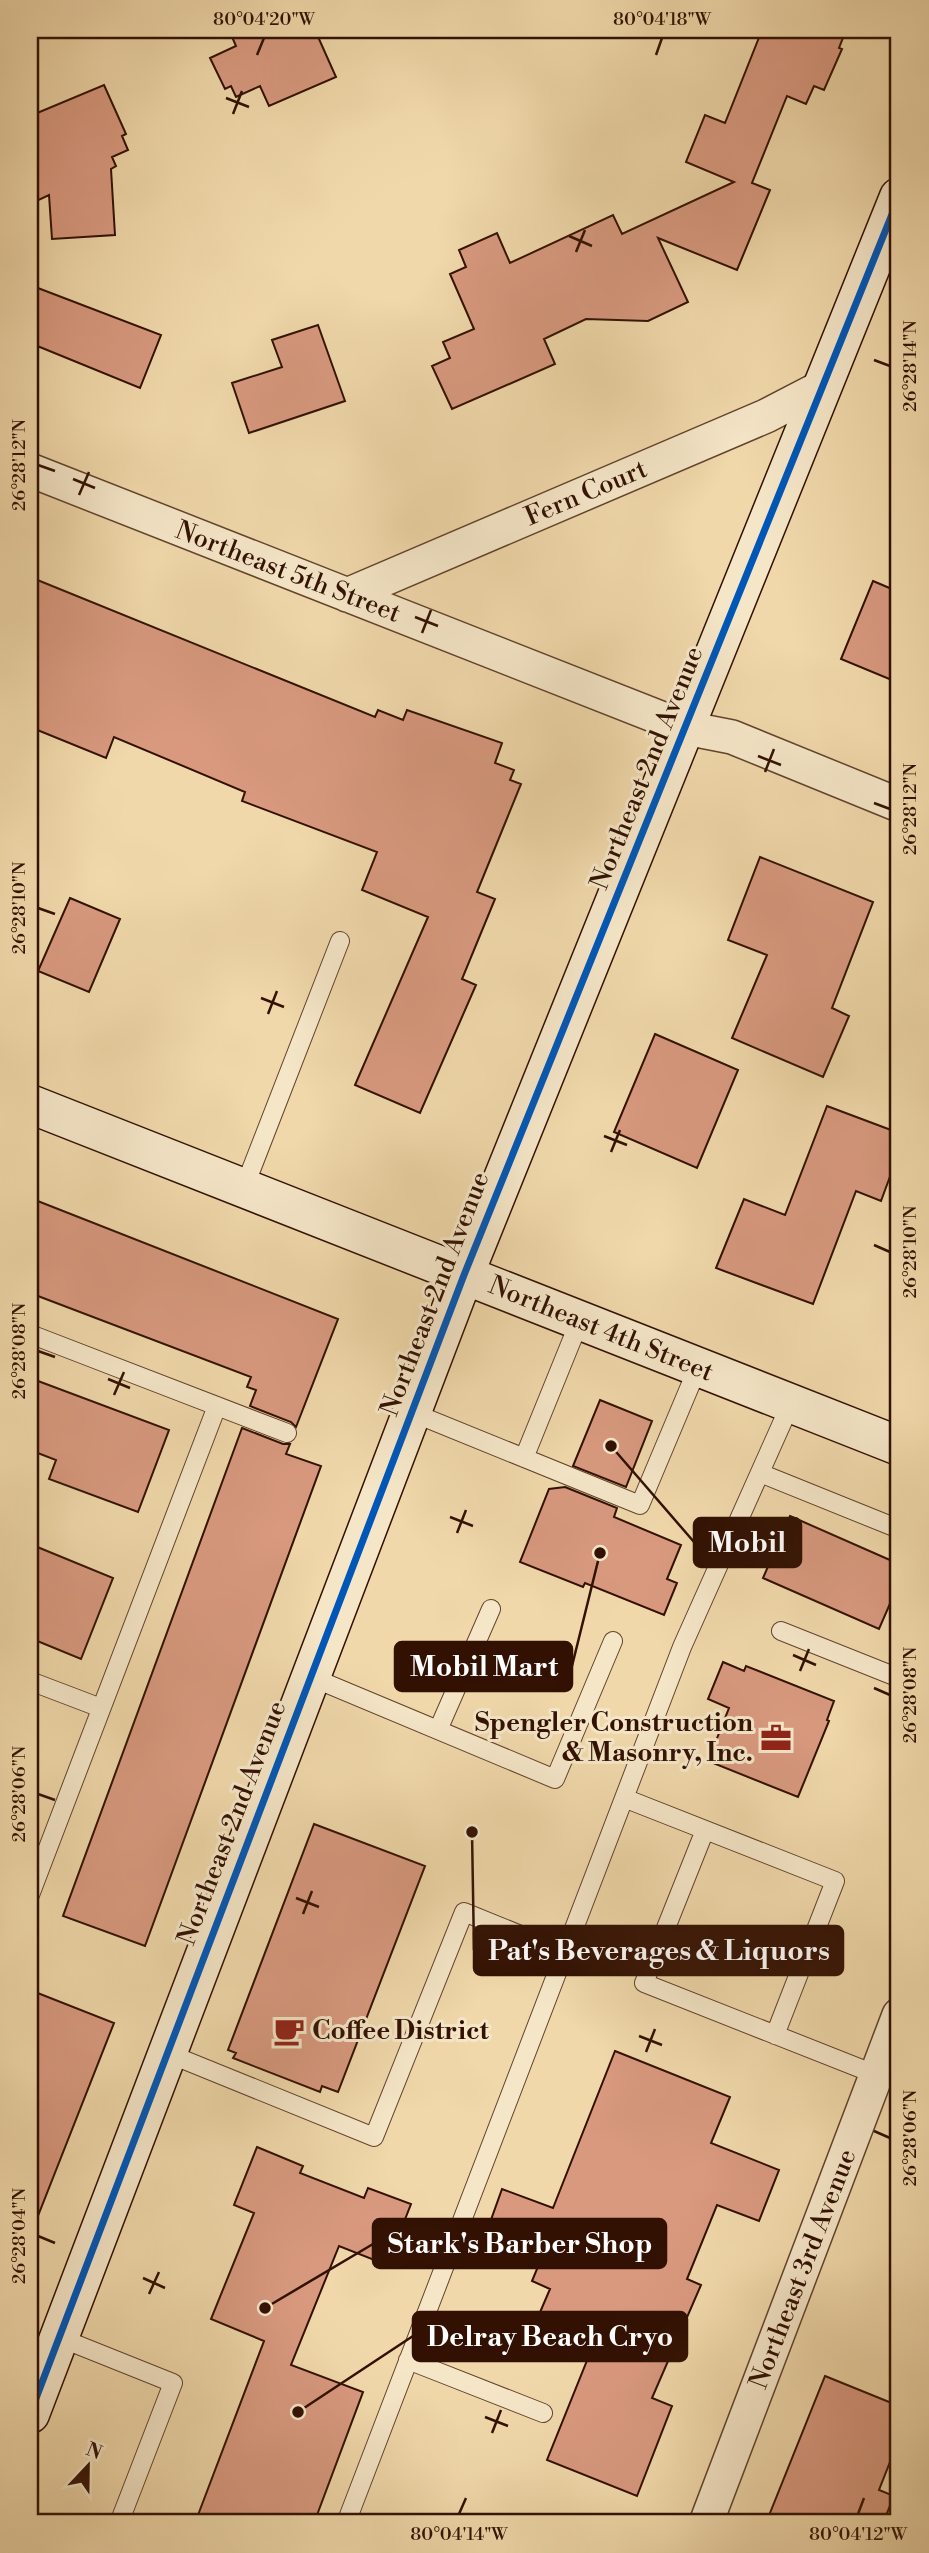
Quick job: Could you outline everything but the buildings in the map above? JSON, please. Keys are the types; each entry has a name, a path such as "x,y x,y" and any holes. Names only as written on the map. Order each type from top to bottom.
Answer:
{"street":[{"name":"Northeast 2nd Avenue","path":"30,2414 464,1275 899,197"},
{"name":"Fern Court","path":"347,595 766,416 822,387"},
{"name":"Northeast 5th Street","path":"30,470 685,728 732,737 899,805"},
{"name":"Northeast 4th Street","path":"30,1104 899,1446"},
{"name":"Northeast 3rd Avenue","path":"706,2523 899,2015"}],"lane":[{"path":"244,1188 340,941"},
{"path":"524,1458 580,1320"},
{"path":"30,1334 287,1433"},
{"path":"411,1412 640,1505 698,1367"},
{"path":"346,2523 682,1647 791,1403"},
{"path":"30,1895 216,1406"},
{"path":"760,1473 899,1529"},
{"path":"438,1730 491,1609"},
{"path":"781,1631 899,1678"},
{"path":"311,1677 555,1779 613,1641"},
{"path":"30,1681 101,1708"},
{"path":"624,1798 835,1881 775,2035"},
{"path":"705,1830 644,1983 877,2075"},
{"path":"167,2053 374,2137 464,1912 565,1953"},
{"path":"58,2337 173,2383 119,2523"},
{"path":"408,2360 543,2413"}],"cycle path":[{"path":"30,2414 464,1275 899,197"}],"place":[{"name":"Mobil","path":"611,1446"},
{"name":"Mobil Mart","path":"600,1553"},
{"name":"Spengler Construction & Masonry, Inc.","path":"776,1738"},
{"name":"Pat's Beverages & Liquors","path":"472,1832"},
{"name":"Coffee District","path":"289,2031"},
{"name":"Stark's Barber Shop","path":"265,2308"},
{"name":"Delray Beach Cryo","path":"298,2412"}]}
